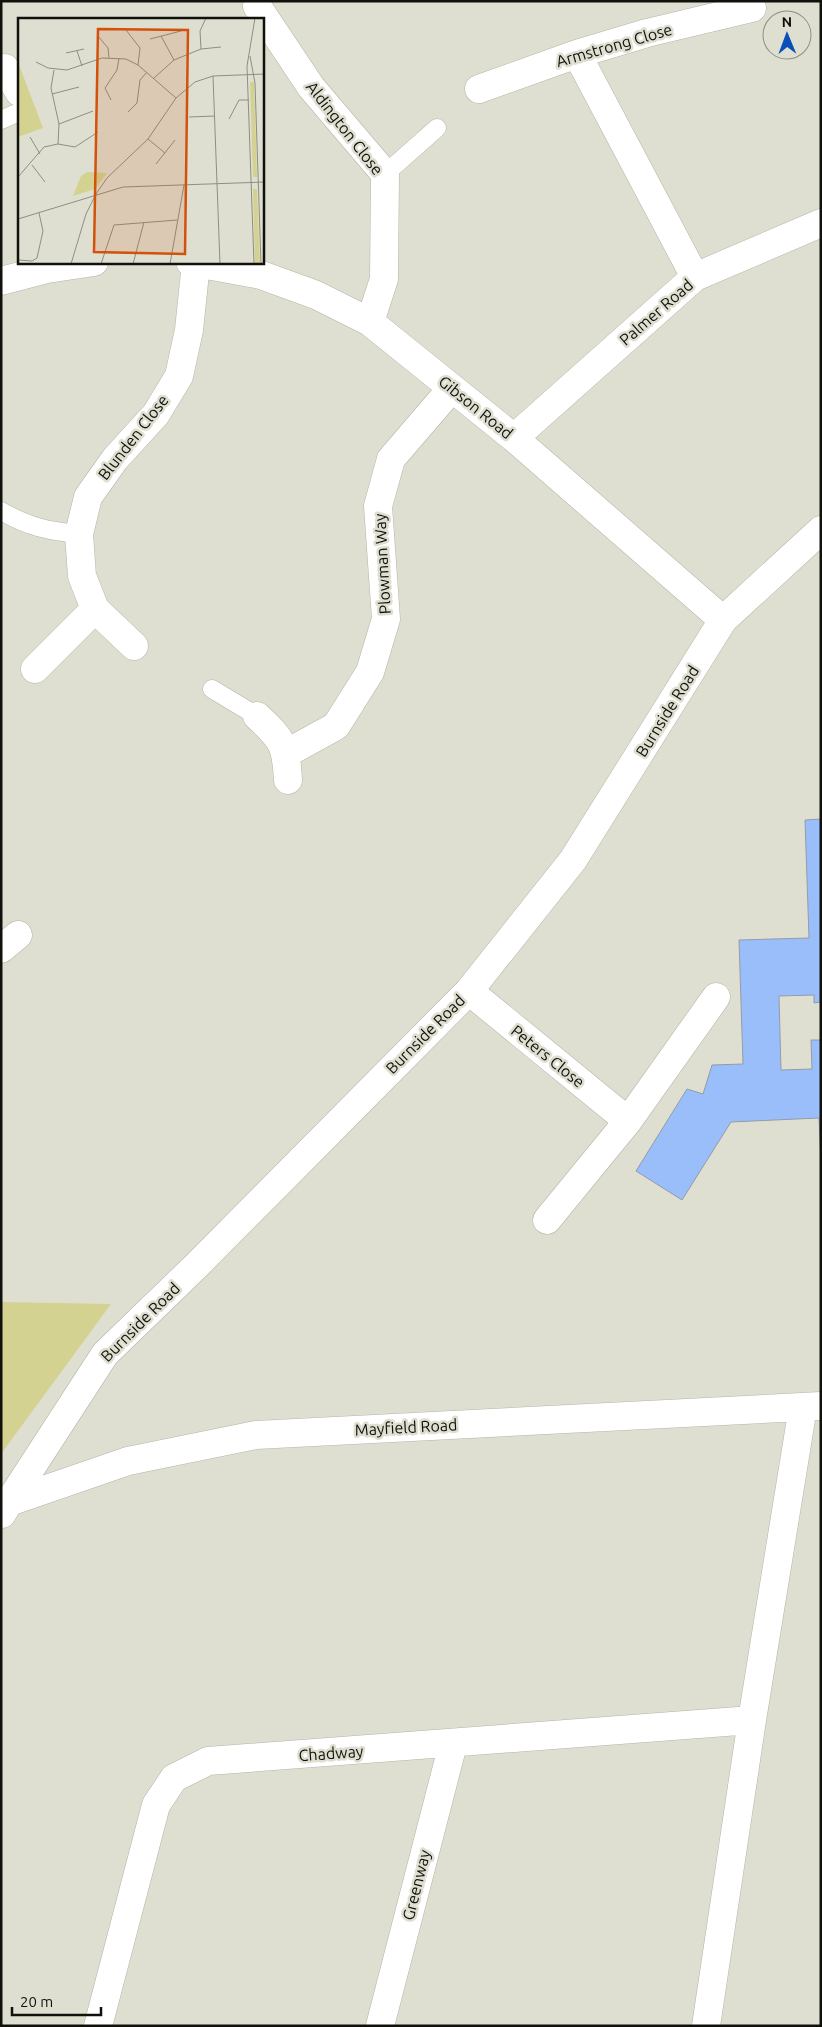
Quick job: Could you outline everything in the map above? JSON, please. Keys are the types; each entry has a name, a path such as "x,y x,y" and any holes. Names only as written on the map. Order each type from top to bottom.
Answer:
{"street":[{"name":"Aldington Close","path":"257,6 311,87 385,174 384,279 370,322"},
{"name":"Armstrong Close","path":"480,90 577,54 647,33 752,8"},
{"path":"577,54 695,277"},
{"path":"6,68 18,90"},
{"name":"Palmer Road","path":"514,438 695,277 821,223"},
{"path":"1,281 47,269 81,264"},
{"name":"Blunden Close","path":"134,646 95,609 82,576 79,534 88,497 115,460 156,414 179,376 189,330 196,264"},
{"name":"Gibson Road","path":"201,264 261,275 316,294 370,322 514,438 723,620"},
{"name":"Plowman Way","path":"287,752 336,726 370,672 386,619 378,506 391,459 452,388"},
{"name":"Burnside Road","path":"4,1507 105,1354 194,1268 469,991 573,860 723,620 821,530"},
{"path":"34,669 95,609"},
{"path":"257,716 277,734 287,752 288,780"},
{"name":"Peters Close","path":"469,991 628,1121"},
{"path":"547,1220 628,1121 716,997"},
{"path":"706,2026 752,1720 812,1406"},
{"name":"Mayfield Road","path":"4,1507 128,1461 256,1435 812,1406"},
{"name":"Chadway","path":"98,2026 156,1805 174,1778 208,1761 752,1720"},
{"name":"Greenway","path":"380,2026 453,1744"}],"lane":[{"path":"1,120 18,112"},
{"path":"385,174 437,128"},
{"path":"1,511 27,525 54,532 79,534"},
{"path":"212,689 257,716"}],"shaded area":[{"path":"1,1302 111,1304 1,1454"}],"building":[{"path":"821,819 821,1002 814,1003 814,995 779,996 781,1070 812,1069 811,1040 821,1040 821,1162 819,1118 731,1122 682,1200 636,1171 687,1089 703,1094 712,1065 743,1064 739,940 809,938 805,820"}]}
